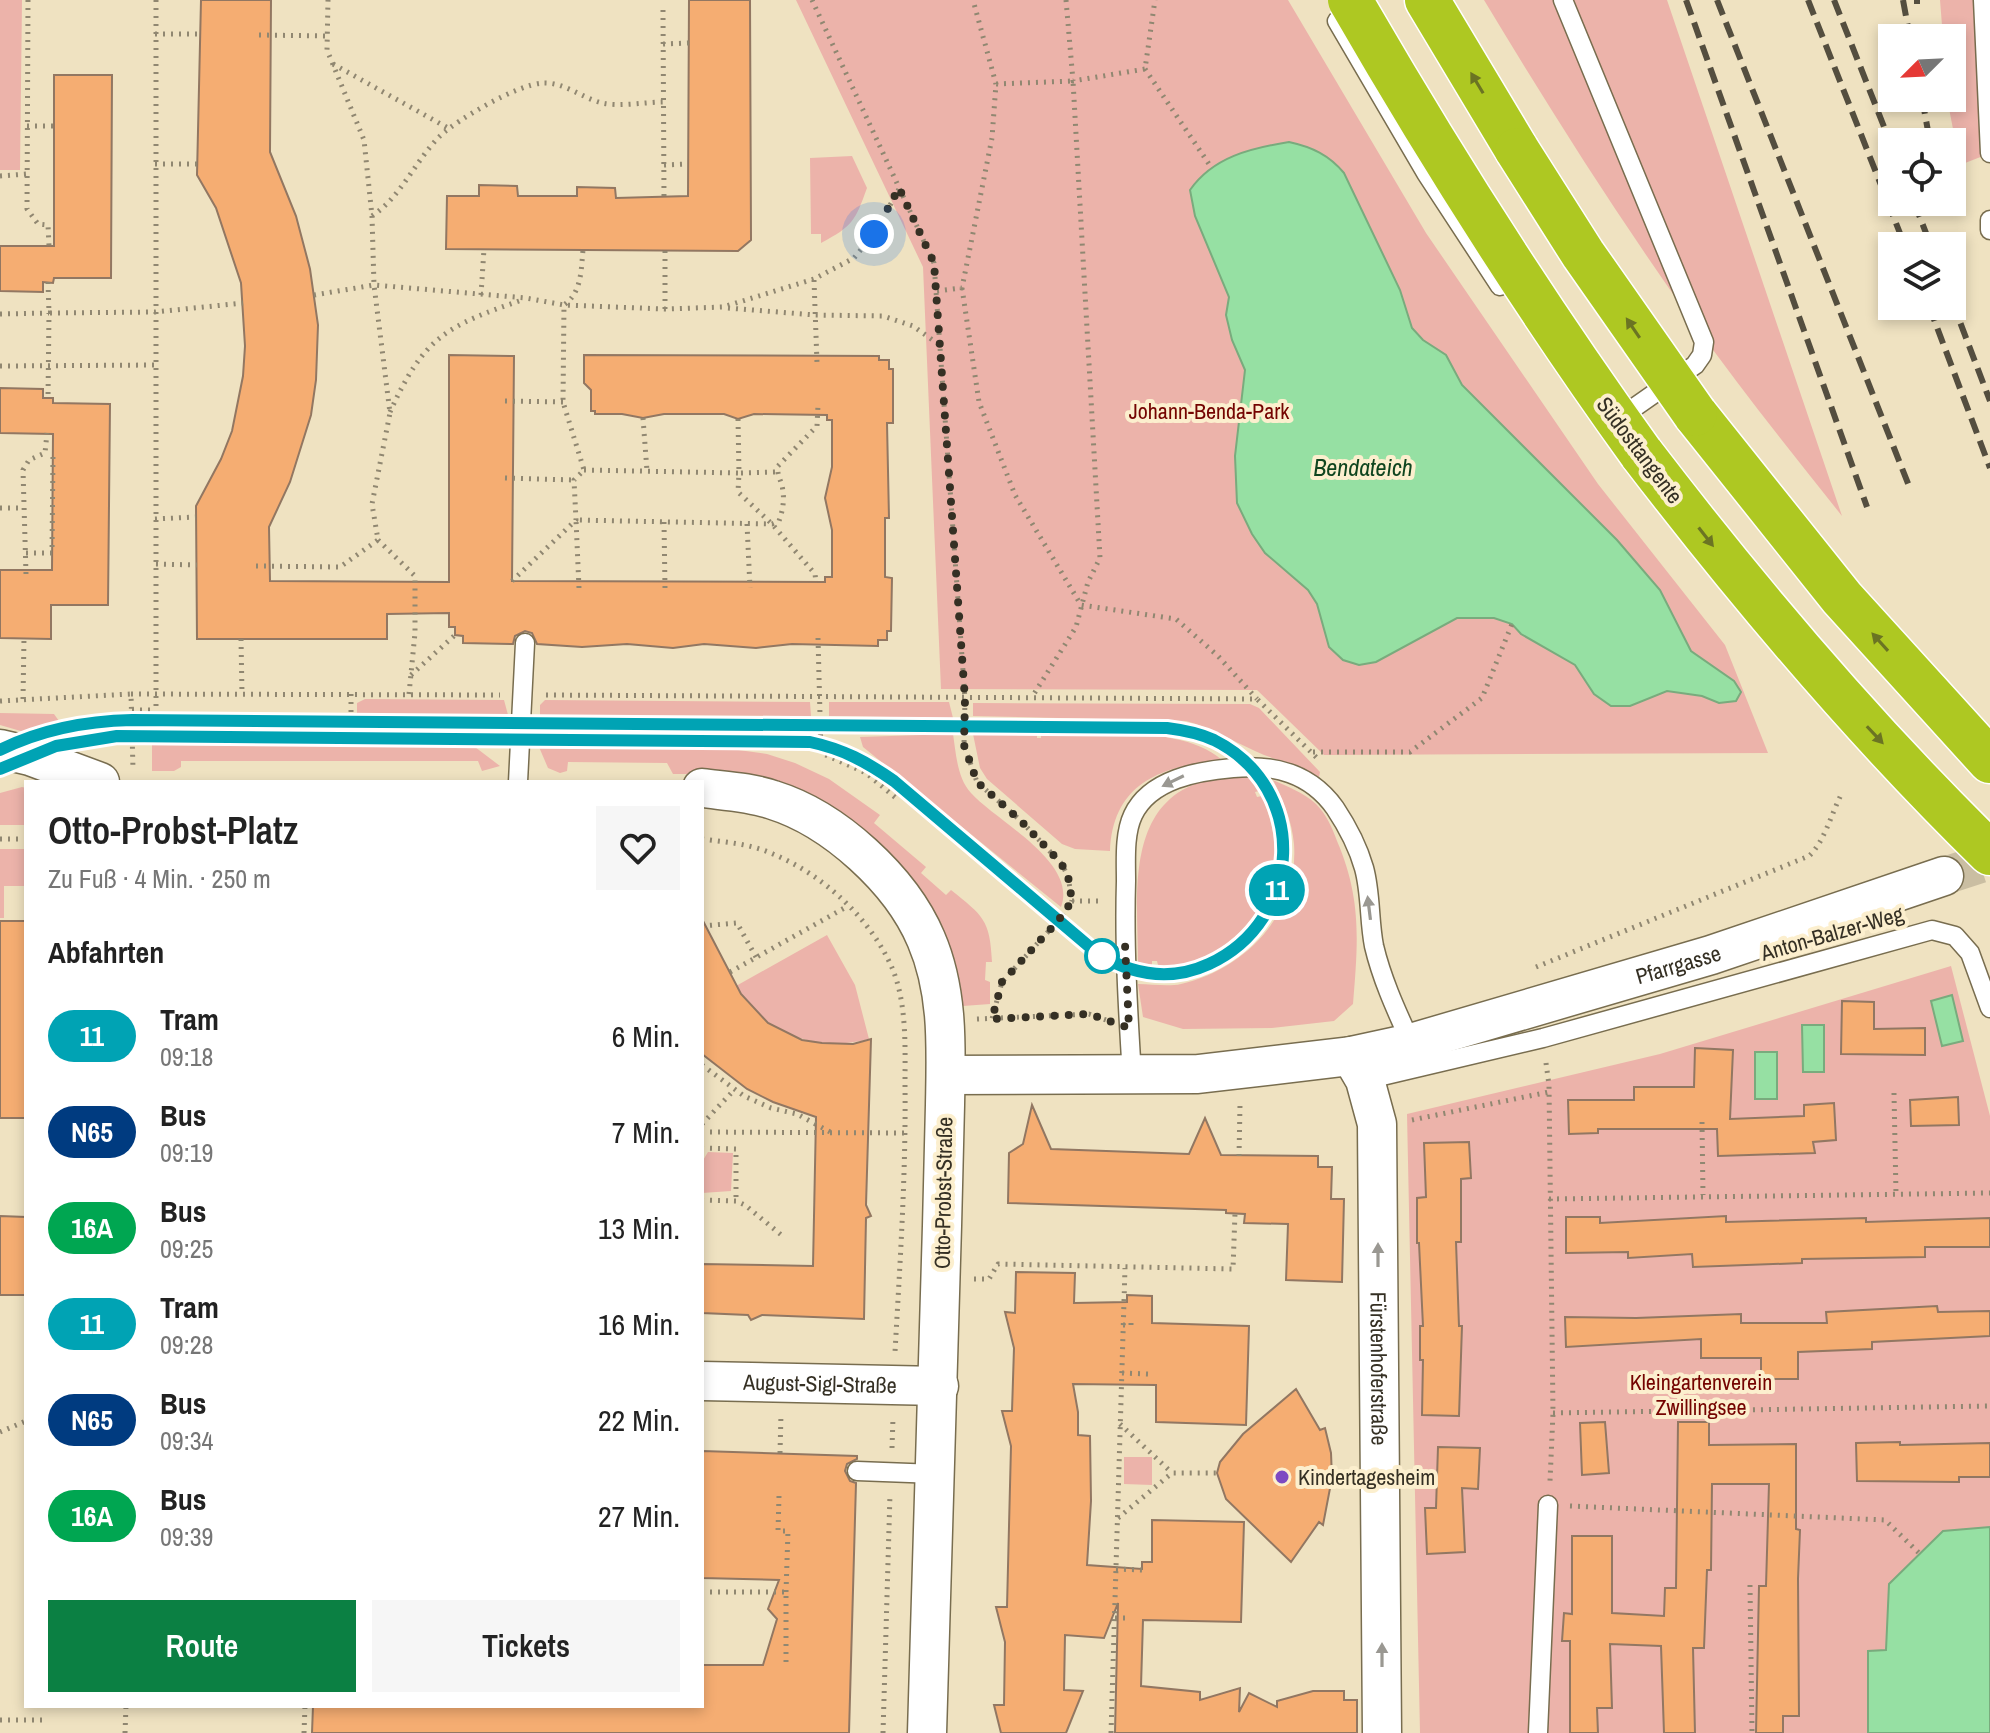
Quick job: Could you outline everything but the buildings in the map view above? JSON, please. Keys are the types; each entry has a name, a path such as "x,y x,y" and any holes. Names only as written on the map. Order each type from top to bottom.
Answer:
{"highway":[{"name":"Südosttangente","path":"1350,0 1473,205 1582,371 1641,453 1780,629 1934,799 1990,853"},
{"path":"1427,0 1583,254 1695,414 1842,598 1990,761"}],"street":[{"path":"0,749 30,756 95,780"},
{"name":"Otto-Probst-Straße","path":"704,788 753,794 800,810 826,825 860,852 893,886 926,937 934,960 946,1020 946,1075 927,1733"},
{"name":"Pfarrgasse","path":"946,1075 1132,1076 1240,1069 1358,1068 1411,1043 1711,955 1944,876"},
{"name":"Fürstenhoferstraße","path":"1358,1068 1377,1124 1382,1733"},
{"name":"August-Sigl-Straße","path":"704,1381 939,1386"}],"lane":[{"path":"1375,0 1337,21 1426,173 1511,303"},
{"path":"1563,0 1704,342 1702,355 1695,365 1602,430 1593,418"},
{"path":"1983,0 1990,153"},
{"path":"1990,220 1990,230"},
{"path":"518,780 525,643"},
{"path":"1132,1076 1124,919 1126,844 1133,815 1150,795 1168,782 1211,770 1258,767 1291,773 1309,781 1333,806 1350,833 1365,869 1374,945 1386,984 1411,1043"},
{"name":"Anton-Balzer-Weg","path":"1358,1068 1543,1038 1932,930 1955,936 1970,953 1990,1008"},
{"path":"857,1471 936,1474"},
{"path":"1538,1733 1548,1505"}],"path":[{"path":"28,0 27,209 38,224 51,225 49,246"},
{"path":"132,710 156,712 156,0"},
{"path":"328,0 327,50 364,140 372,216 374,285 390,413"},
{"path":"812,0 934,263 965,699 964,745 977,782 1050,850 1068,876 1072,901 1002,982 992,1019 1089,1014 1129,1028"},
{"path":"973,0 996,84 992,138 962,288 979,402 1015,495 1081,605"},
{"path":"1031,698 1076,627 1081,605 1100,558 1066,0"},
{"path":"1155,0 1145,69 1211,167"},
{"path":"663,10 664,197"},
{"path":"155,34 201,34"},
{"path":"259,35 327,36"},
{"path":"663,44 689,43"},
{"path":"331,63 448,128"},
{"path":"996,84 1073,81 1145,69"},
{"path":"372,216 384,208 427,149 448,128 494,101 530,85 545,83 567,88 603,103 664,102"},
{"path":"27,126 54,126"},
{"path":"155,164 197,164"},
{"path":"664,165 688,164"},
{"path":"0,176 27,174"},
{"path":"723,307 814,279 854,258 874,234 899,188"},
{"path":"481,295 484,249"},
{"path":"564,305 578,288 583,250"},
{"path":"665,251 665,309"},
{"path":"814,279 817,363"},
{"path":"48,282 48,398"},
{"path":"314,295 374,285 526,298 564,305 665,309 723,307 815,315 883,316 913,326 941,346"},
{"path":"937,291 962,288"},
{"path":"409,694 415,633 415,576 378,540 372,504 390,413 417,362 436,339 455,325 526,298"},
{"path":"0,314 155,312 243,303"},
{"path":"564,305 563,402 584,470"},
{"path":"0,366 156,365"},
{"path":"505,401 563,402"},
{"path":"512,581 576,520 747,524 779,521 784,500 778,466 817,426 818,405"},
{"path":"643,418 647,471"},
{"path":"738,419 738,492 772,524 815,574 816,582"},
{"path":"26,574 23,470 29,460 45,453 47,433"},
{"path":"26,553 52,553 53,453"},
{"path":"505,478 574,480 584,470 777,472"},
{"path":"574,480 579,588"},
{"path":"0,508 24,508"},
{"path":"155,519 196,517"},
{"path":"664,522 665,588"},
{"path":"747,524 750,588"},
{"path":"256,566 340,567 378,540"},
{"path":"156,564 197,565"},
{"path":"1081,605 1176,619 1218,656 1321,764"},
{"path":"1312,752 1410,752 1482,698 1512,624"},
{"path":"410,675 455,635"},
{"path":"23,699 24,638"},
{"path":"818,638 821,753 866,773 897,799"},
{"path":"241,639 242,694"},
{"path":"0,701 156,693 1257,699"},
{"path":"131,694 134,780"},
{"path":"351,694 351,715"},
{"path":"1526,971 1809,856 1819,846 1842,793"},
{"path":"0,839 24,839"},
{"path":"704,839 773,854 838,895 873,933 893,972 904,1022"},
{"path":"730,972 848,906"},
{"path":"704,926 737,923 756,957"},
{"path":"1543,1038 1549,1092 1553,1413 1548,1505 1885,1520 1920,1554"},
{"path":"704,1067 734,1090 771,1108 797,1114 832,1133"},
{"path":"1239,1156 1240,1069"},
{"path":"704,1122 734,1090"},
{"path":"1407,1121 1549,1092"},
{"path":"1894,1093 1896,1194"},
{"path":"1702,1122 1703,1195"},
{"path":"704,1132 906,1133"},
{"path":"704,1148 736,1149 736,1201"},
{"path":"1549,1199 1990,1193"},
{"path":"704,1200 736,1201 745,1205 785,1238"},
{"path":"941,1279 989,1279 998,1264 1233,1269 1235,1213"},
{"path":"1111,1733 1125,1268"},
{"path":"1123,1325 1131,1325 1131,1321"},
{"path":"1122,1373 1148,1374"},
{"path":"1553,1413 1990,1406"},
{"path":"0,1432 24,1422"},
{"path":"1120,1424 1172,1473"},
{"path":"1117,1519 1172,1473 1217,1473"},
{"path":"779,1496 778,1531 788,1531 786,1666"},
{"path":"1116,1569 1142,1570"},
{"path":"1750,1585 1752,1733"},
{"path":"704,1592 786,1592"},
{"path":"1115,1618 1125,1620"},
{"path":"125,1733 126,1708"},
{"path":"304,1733 305,1708"},
{"path":"0,1720 45,1720"}],"green space":[{"path":"0,0 22,0 20,170 0,170"},
{"name":"Johann-Benda-Park","path":"796,0 1288,0 1426,233 1598,484 1725,645 1768,753 1324,755 1257,690 941,689 923,267"},
{"path":"1484,0 1667,0 1842,516 1737,382 1637,242"},
{"path":"1940,0 1977,0 1983,156 1966,163 1966,128 1953,128 1950,112 1966,112 1966,24 1942,24"},
{"path":"852,156 867,188 852,222 821,243 821,234 811,234 810,158"},
{"path":"365,699 504,700 508,715 357,714 357,703"},
{"path":"545,700 810,702 811,716 540,715 540,705"},
{"path":"829,702 949,702 953,718 829,716"},
{"path":"973,703 1250,704 1259,708 1320,772 1319,777 1186,721 973,716"},
{"path":"0,713 54,714 59,721 24,732 0,725"},
{"path":"1111,733 1161,736 1205,749 1222,760 1180,767 1145,782 1131,793 1121,808 1113,827 1110,851 1075,849 1062,844 987,779 980,768 973,734 1037,735 1037,738 1041,735"},
{"path":"953,734 958,765 966,787 1047,859 1058,874 1063,890 1061,907 863,747 860,737"},
{"path":"152,745 475,747 500,766 482,771 478,761 181,761 181,767 174,771 152,771"},
{"path":"539,747 724,748 767,754 829,779 880,815 874,823 926,867 921,873 946,895 951,890 978,913 987,927 991,948 992,962 986,962 985,980 990,982 990,1004 963,1006 953,960 929,904 898,866 712,774 673,774 667,763 568,762 567,771 560,773 548,768"},
{"path":"1250,778 1259,791 1255,792 1257,797 1262,796 1267,808 1275,846 1274,871 1266,896 1261,899 1264,901 1233,939 1206,956 1175,965 1158,965 1157,961 1152,961 1152,966 1138,962 1137,911 1141,858 1147,833 1159,812 1176,794 1201,782"},
{"path":"1273,780 1301,793 1320,808 1331,826 1345,862 1356,921 1353,1004 1334,1021 1272,1028 1183,1029 1143,1017 1138,984 1176,985 1205,977 1247,951 1278,915 1288,893 1294,844 1286,811"},
{"path":"24,788 24,825 0,825 0,793"},
{"path":"0,849 24,849 24,886 4,886 4,918 0,918"},
{"path":"827,935 855,985 869,1039 830,1043 793,1036 761,1016 747,1003 736,986"},
{"name":"Kleingartenverein Zwillingsee","path":"1951,966 1990,1116 1990,1733 1420,1733 1407,1114 1660,1054"},
{"path":"708,1152 733,1153 731,1191 704,1193 704,1159"},
{"path":"1124,1457 1152,1457 1152,1485 1124,1484"}],"water":[{"name":"Bendateich","path":"1289,142 1320,153 1344,173 1400,290 1412,328 1423,340 1446,355 1462,385 1617,540 1660,590 1691,651 1734,681 1741,692 1736,701 1719,703 1702,696 1667,691 1630,706 1611,706 1594,694 1575,665 1521,634 1512,624 1494,618 1457,618 1376,662 1359,665 1343,660 1329,647 1317,604 1308,590 1265,553 1237,503 1235,456 1245,370 1232,340 1226,315 1229,297 1195,216 1190,190 1221,162 1247,151"},
{"path":"1952,995 1963,1041 1942,1046 1931,1001"},
{"path":"1802,1025 1824,1025 1824,1072 1803,1072"},
{"path":"1755,1052 1777,1052 1777,1099 1755,1099"},
{"path":"1990,1527 1990,1733 1868,1733 1868,1651 1886,1650 1889,1584 1943,1531"}],"tunnel":[{"path":"1944,876 1990,861"}],"tram line":[{"path":"0,750 64,728 132,720 1167,728 1208,737 1246,762 1268,789 1280,820 1284,854 1278,886 1264,917 1240,944 1195,970 1152,974 1124,967 1098,954 884,774 844,752 810,742 117,736 57,748 0,769"},
{"name":"11","path":"0,750 46,731 96,722 132,720 1167,728 1213,739 1234,752 1257,774 1269,792 1278,815 1283,841 1283,867 1269,911 1256,930 1238,947 1199,969 1151,975 1118,966 1098,954 873,766 853,754 810,742 117,736 56,746 0,769"}],"railway":[{"path":"1686,0 1867,507"},
{"path":"1717,0 1911,491"},
{"path":"1808,0 1899,232"},
{"path":"1834,0 1885,128"},
{"path":"1903,0 1907,24"},
{"path":"1925,112 1927,128"},
{"path":"1919,216 1926,232"},
{"path":"1934,320 1990,468"},
{"path":"1959,320 1990,401"}],"place":[{"name":"Kindertagesheim","path":"1282,1477"}],"route":[{"path":"874,234 899,188 934,263 965,699 964,745 977,782 1020,820 1061,863 1068,876 1072,901 1058,921 1002,982 992,1019 1089,1014 1129,1028 1125,944 1102,956"}]}
